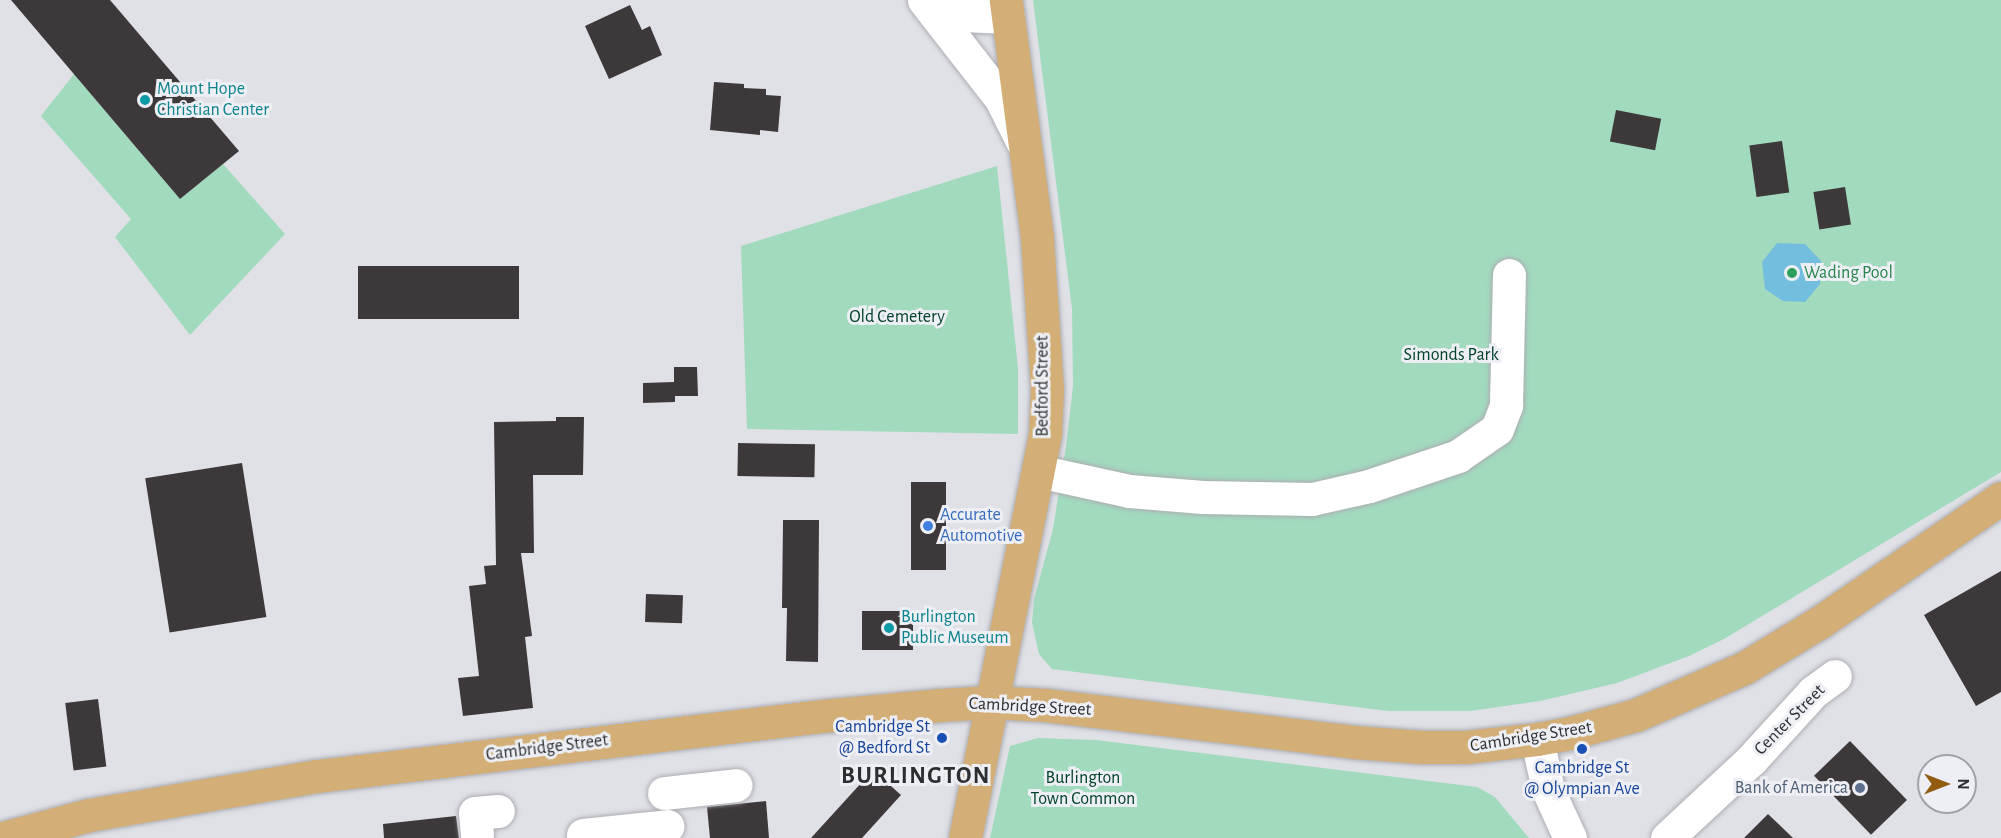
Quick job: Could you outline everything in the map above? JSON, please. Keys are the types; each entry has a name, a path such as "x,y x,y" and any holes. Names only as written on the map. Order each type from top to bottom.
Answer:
{"main road":[{"name":"Bedford Street","path":"965,838 1045,433 1047,389 1036,237 1007,9"},
{"name":"Cambridge Street","path":"3,838 89,815 317,776 822,716 992,702 1095,710 1354,742 1422,747 1466,747 1537,739 1582,730 1636,715 1744,668 1820,622 2001,498"}],"street":[{"path":"924,0 1001,99 1025,148"},
{"path":"935,0 962,15 1007,9"},
{"path":"1038,471 1129,491 1203,497 1312,499 1369,486 1458,456 1497,429 1506,405 1509,275"},
{"name":"Center Street","path":"1667,838 1750,760 1813,692 1835,676"},
{"path":"1537,739 1548,790 1570,838"},
{"path":"664,793 736,784"},
{"path":"477,835 475,813 498,811"},
{"path":"583,835 668,826"}],"green space":[{"name":"Simonds Park","path":"1033,0 2001,0 2001,472 1724,639 1689,656 1617,683 1540,701 1470,711 1388,711 1052,669 1039,654 1032,623 1034,599 1053,529 1066,446 1073,386 1072,309"},
{"path":"74,74 180,199 223,164 285,234 190,335 115,237 131,219 41,116"},
{"name":"Old Cemetery","path":"997,166 1018,368 1018,434 747,429 741,246"},
{"name":"Burlington Town Common","path":"1038,738 1096,740 1477,787 1495,797 1529,838 990,838 1010,746"}],"water":[{"name":"Wading Pool","path":"1777,243 1805,244 1821,261 1820,284 1805,302 1783,301 1765,289 1762,262"}],"building":[{"name":"Mount Hope Christian Center","path":"11,0 110,0 239,151 180,199"},
{"path":"630,5 642,30 650,26 662,55 609,79 585,26"},
{"path":"714,82 744,84 744,88 766,89 766,95 781,96 778,132 760,130 760,135 710,130"},
{"path":"1616,110 1661,119 1655,150 1610,141"},
{"path":"1782,141 1789,192 1757,197 1749,146"},
{"path":"1845,187 1851,225 1819,230 1813,192"},
{"path":"358,266 519,266 519,319 358,319"},
{"path":"674,367 697,367 698,396 675,396 675,402 643,403 643,383 674,382"},
{"path":"556,417 584,417 583,475 533,475 534,553 521,553 532,636 525,637 533,708 463,716 458,678 479,676 469,586 486,584 484,566 496,565 494,422 556,421"},
{"path":"738,443 815,444 814,477 737,476"},
{"path":"242,463 266,617 170,632 145,478"},
{"name":"Accurate Automotive","path":"911,482 946,482 946,570 911,570"},
{"path":"783,520 819,520 818,662 786,661 787,608 782,608"},
{"path":"2001,571 2001,692 1976,706 1924,615"},
{"path":"646,594 683,595 682,623 645,622"},
{"path":"862,611 913,611 913,650 862,650"},
{"path":"98,699 106,766 74,771 65,703"},
{"name":"Bank of America","path":"1850,741 1907,800 1871,835 1814,776"},
{"path":"873,770 901,795 862,838 811,838"},
{"path":"766,801 769,838 710,838 707,807"},
{"path":"1768,814 1793,838 1744,838"},
{"path":"456,816 459,838 384,838 383,824"}],"place":[{"name":"Mount Hope Christian Center","path":"145,100"},
{"name":"Wading Pool","path":"1792,273"},
{"name":"Accurate Automotive","path":"928,526"},
{"name":"Burlington Public Museum","path":"889,628"},
{"name":"Cambridge St @ Bedford St","path":"942,738"},
{"name":"Cambridge St @ Olympian Ave","path":"1582,749"},
{"name":"Bank of America","path":"1860,788"}],"district":[{"name":"BURLINGTON","path":"916,777"}]}
